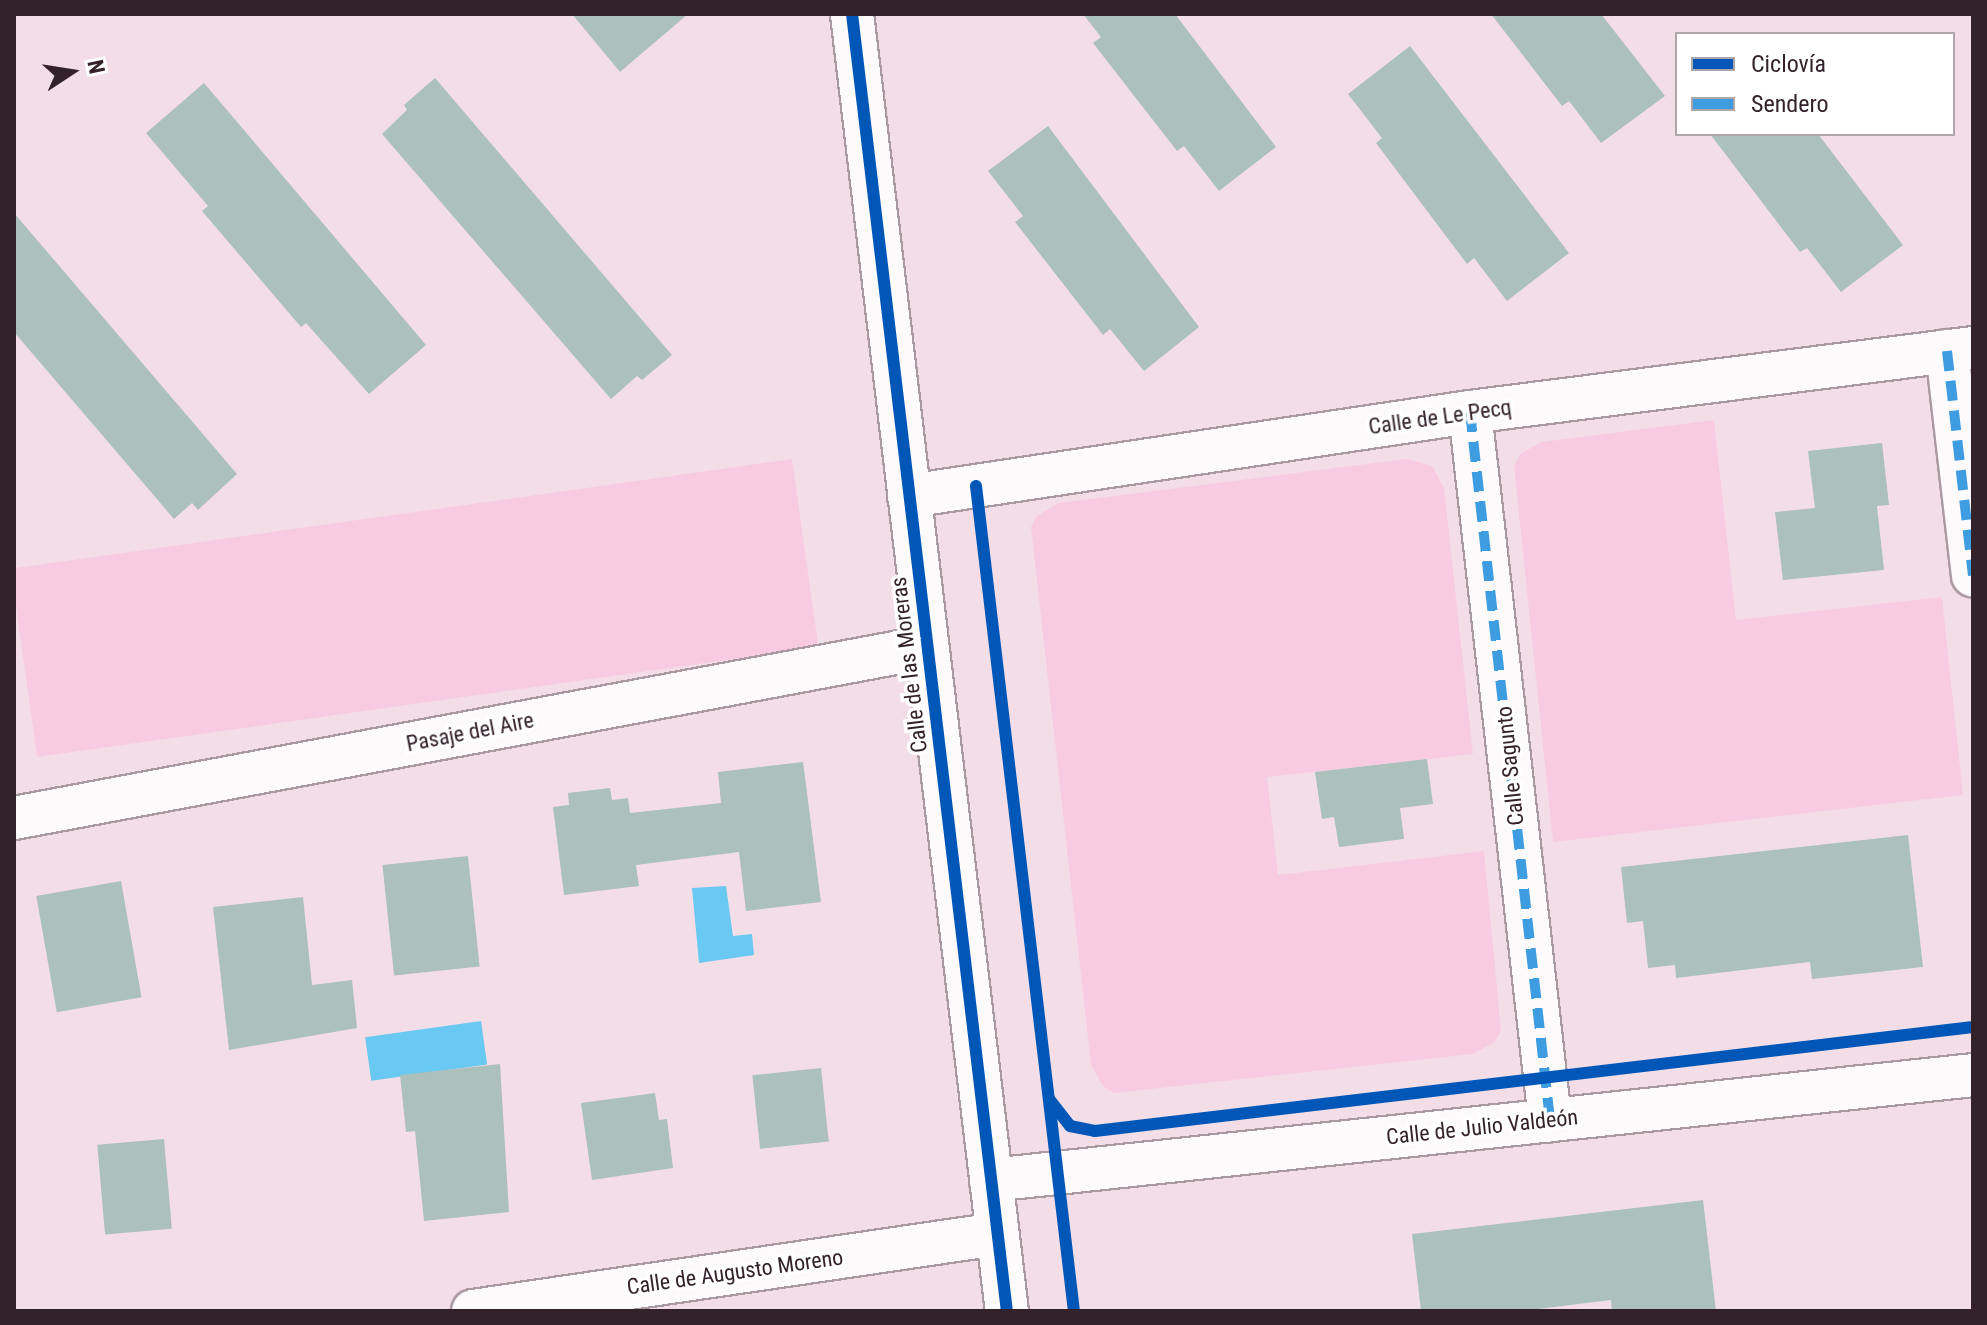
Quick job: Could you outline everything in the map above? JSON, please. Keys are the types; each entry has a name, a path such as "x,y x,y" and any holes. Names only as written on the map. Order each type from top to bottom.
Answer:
{"street":[{"name":"Calle de las Moreras","path":"852,14 1007,1311"},
{"name":"Calle de Le Pecq","path":"909,496 1470,412 1960,350"},
{"path":"1960,350 1973,576"},
{"name":"Calle Sagunto","path":"1470,412 1550,1120"},
{"name":"Pasaje del Aire","path":"14,818 927,647"},
{"name":"Calle de Julio Valdeón","path":"991,1180 1973,1075"},
{"name":"Calle de Augusto Moreno","path":"473,1311 997,1234"}],"shaded area":[{"path":"1714,420 1736,620 1942,597 1963,795 1553,842 1514,466 1520,454 1542,442"},
{"path":"792,459 818,647 37,757 14,592 14,568"},
{"path":"1407,459 1432,466 1444,488 1473,754 1267,777 1278,875 1484,851 1501,1030 1495,1042 1473,1054 1114,1093 1103,1086 1091,1065 1031,527 1037,516 1059,503"}],"water":[{"path":"726,886 733,936 752,934 754,955 699,963 692,888"},
{"path":"481,1021 487,1065 371,1081 365,1037"}],"building":[{"path":"572,14 688,14 620,72"},
{"path":"1083,14 1175,14 1276,147 1219,191 1184,146 1177,151 1093,43 1101,37"},
{"path":"1491,14 1601,14 1665,96 1601,143 1569,101 1562,106"},
{"path":"1410,46 1569,253 1507,301 1474,258 1467,264 1376,143 1382,138 1348,94"},
{"path":"435,78 672,355 642,380 637,376 611,399 382,134 407,110 404,105"},
{"path":"204,83 426,345 369,394 306,323 301,327 202,211 208,206 146,133"},
{"path":"1048,126 1199,327 1144,371 1110,329 1103,335 1015,222 1023,216 988,171"},
{"path":"1712,136 1820,136 1903,245 1841,292 1807,248 1800,252"},
{"path":"14,213 237,474 198,510 192,503 174,519 14,332"},
{"path":"1882,443 1889,505 1877,506 1884,570 1783,580 1775,512 1815,508 1808,451"},
{"path":"1427,759 1433,804 1400,808 1404,839 1339,847 1334,817 1322,819 1315,772"},
{"path":"803,762 821,902 746,911 739,852 636,865 639,886 564,895 553,807 569,805 568,793 610,788 612,800 628,798 630,813 721,803 718,772"},
{"path":"1908,835 1923,967 1812,979 1810,962 1676,978 1675,965 1648,968 1643,921 1627,923 1621,867"},
{"path":"468,856 480,966 394,975 382,865"},
{"path":"121,881 141,997 57,1012 36,896"},
{"path":"303,897 312,985 352,980 357,1028 229,1050 213,907"},
{"path":"500,1064 509,1212 424,1221 415,1131 406,1132 400,1075"},
{"path":"821,1068 829,1142 760,1149 752,1075"},
{"path":"655,1093 659,1120 667,1119 673,1168 592,1180 581,1103"},
{"path":"164,1139 172,1229 105,1234 97,1145"},
{"path":"1703,1200 1716,1311 1612,1311 1611,1300 1522,1311 1421,1311 1412,1234"}],"marked path":[{"path":"1947,351 1973,576"},
{"path":"1470,412 1550,1120"}],"cycle path":[{"path":"852,14 1007,1311"},
{"path":"976,486 1074,1311"},
{"path":"1049,1099 1070,1126 1095,1131 1973,1027"}]}
